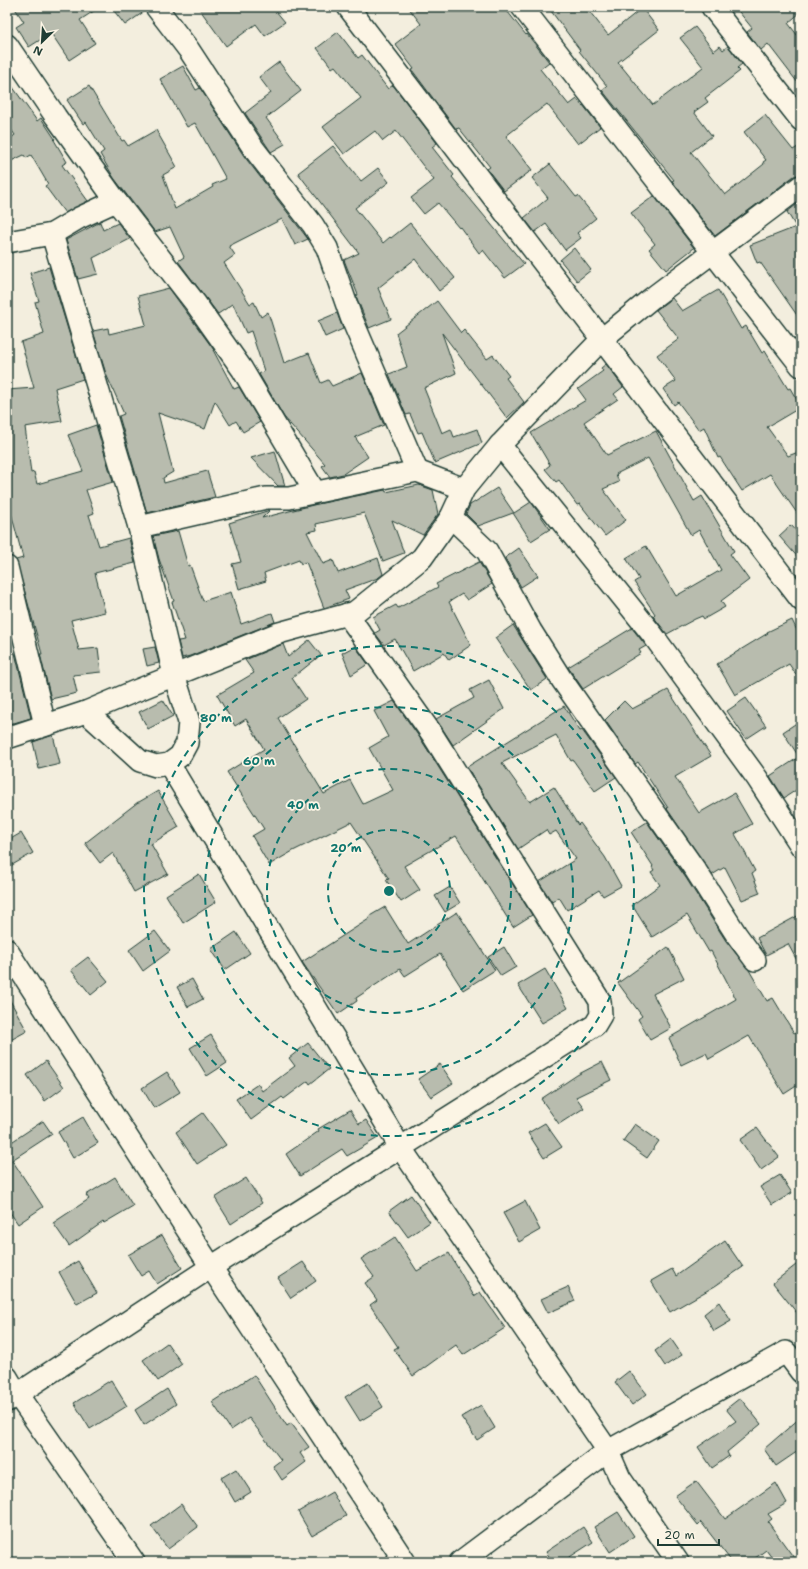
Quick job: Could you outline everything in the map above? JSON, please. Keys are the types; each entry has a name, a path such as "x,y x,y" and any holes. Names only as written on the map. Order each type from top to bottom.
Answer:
{"street":[{"path":"156,7 189,50 254,149 313,225 327,248 351,318 417,471"},
{"path":"348,7 801,600"},
{"path":"522,7 801,366"},
{"path":"712,7 801,120"},
{"path":"7,45 116,201 196,304 242,369 315,492"},
{"path":"7,738 86,712 279,633 355,612 422,558 450,518 464,489 500,445 602,339 652,298 801,186"},
{"path":"7,242 52,234 79,218 116,201"},
{"path":"52,234 140,527 174,675 189,722 187,743 180,756 170,764 156,766 140,761 86,712"},
{"path":"500,445 652,634 757,778 801,846"},
{"path":"140,527 266,498 289,498 417,471 464,489"},
{"path":"450,518 487,551 531,631 558,674 696,871 736,934 755,960"},
{"path":"7,566 45,725"},
{"path":"134,1562 10,1390 211,1267 595,1025 601,1015 600,1001 432,734 347,614"},
{"path":"170,764 400,1147 608,1451 620,1478 678,1562"},
{"path":"7,950 211,1267 405,1562"},
{"path":"460,1562 608,1451 793,1349 801,1372"}],"building":[{"path":"14,7 100,7 80,20 95,43 69,60 51,33 29,47 16,27 24,22"},
{"path":"111,7 144,7 145,11 125,25"},
{"path":"198,7 279,7 275,10 285,22 265,36 256,24 226,46"},
{"path":"408,7 504,7 549,62 540,69 569,105 577,99 600,127 578,144 547,104 506,136 532,170 504,191 487,169 490,167 459,128 456,129 412,70 414,69 395,44 421,24"},
{"path":"548,7 586,7 608,35 642,8 659,30 618,62 653,105 703,67 680,38 695,27 714,51 720,46 723,50 728,46 742,64 737,68 740,71 705,98 708,102 694,112 712,136 691,152 725,195 764,164 763,162 766,160 744,132 765,115 793,150 801,145 801,174 794,176 715,236 672,181 674,180 602,90 607,86 579,51 580,50"},
{"path":"735,7 801,7 801,12 788,23 801,40 801,87 768,44 761,50 747,32 752,28"},
{"path":"338,32 358,58 362,55 388,89 393,85 437,143 432,147 454,175 452,177 524,264 505,278 483,250 479,253 460,227 459,228 438,203 424,214 411,198 434,180 396,131 383,141 375,131 344,154 323,127 361,98 335,66 332,68 317,48"},
{"path":"279,62 301,91 266,118 285,144 271,152 245,113 271,93 259,77"},
{"path":"183,66 196,90 200,88 244,156 308,239 295,245 282,219 229,246 235,255 224,263 250,304 254,302 261,317 268,312 284,363 309,353 321,383 328,380 332,386 362,373 384,425 355,437 368,457 343,474 330,477 322,466 325,464 284,417 259,374 264,371 251,331 246,333 233,304 218,314 178,261 184,257 170,227 155,232 114,178 100,154 104,151 86,122 83,124 67,100 89,86 122,141 124,140 128,146 156,130 177,167 163,175 175,209 213,187 212,185 226,179 195,123 187,127 160,79"},
{"path":"7,79 37,121 41,118 55,139 54,140 67,162 62,165 88,201 65,213 45,186 48,184 31,155 26,158 24,155 7,163 7,141 15,135 7,124"},
{"path":"333,146 361,181 378,168 389,182 355,208 383,243 410,223 455,278 439,291 415,259 378,288 391,319 369,328 344,260 359,253 298,173"},
{"path":"550,164 576,197 578,196 596,218 577,233 581,238 565,250 546,224 535,232 524,218 548,198 532,178"},
{"path":"654,196 694,248 666,270 649,249 655,244 631,213"},
{"path":"801,201 801,321 760,262 757,263 750,245 796,227 787,212"},
{"path":"100,222 103,230 118,223 130,239 93,258 98,274 78,279 66,240"},
{"path":"574,248 591,270 577,281 560,260"},
{"path":"49,267 83,379 55,388 62,421 25,427 31,473 34,472 37,484 83,471 68,435 96,425 113,482 86,490 94,513 89,515 99,546 129,538 135,563 95,573 105,612 71,620 79,650 98,648 101,672 73,675 77,693 51,699 40,654 42,654 16,560 23,558 7,498 7,390 34,388 21,342 44,334 35,302 39,301 30,273"},
{"path":"169,288 214,350 234,389 239,387 260,422 243,432 236,421 230,425 215,401 205,429 158,413 173,472 163,478 164,483 207,471 215,497 147,513 119,416 124,414 106,374 93,331 108,328 109,334 146,325 138,296"},
{"path":"718,290 741,329 746,326 762,353 765,351 788,389 790,388 801,407 767,427 788,456 801,451 801,519 770,474 742,491 720,457 718,458 704,427 699,430 678,402 674,405 663,389 676,381 657,355 679,339 656,310 672,298 682,311"},
{"path":"437,301 461,333 464,330 487,359 493,355 509,376 506,378 524,402 507,418 442,333 456,373 424,388 442,433 451,429 454,437 477,429 482,443 435,463 422,432 418,433 410,414 406,415 389,374 407,367 396,333"},
{"path":"337,313 343,329 325,337 318,321"},
{"path":"606,364 623,387 614,394 618,399 584,422 607,455 656,431 694,501 702,496 734,551 730,554 749,580 721,601 725,607 704,619 702,616 667,634 653,616 655,614 634,582 639,579 626,558 646,546 676,596 721,570 699,530 691,535 648,458 616,474 619,482 603,489 626,520 605,536 580,504 577,505 559,480 556,482 545,469 550,465 531,433 586,400 578,389 603,371 601,368"},
{"path":"275,451 285,486 278,486 251,458"},
{"path":"419,485 433,490 438,514 423,535 392,520 404,553 383,561 364,513 316,524 317,530 307,532 323,564 333,560 338,573 378,558 383,574 378,578 345,590 349,599 324,608 306,562 301,564 299,560 264,573 266,581 239,589 232,564 241,562 229,523 270,510 262,518 313,505 385,490 386,492"},
{"path":"497,488 514,513 531,502 550,529 531,541 513,513 478,526 466,514 470,505"},
{"path":"791,525 801,536 801,561 779,536"},
{"path":"178,531 188,566 190,565 203,601 231,592 241,624 272,613 275,622 182,658 178,641 185,640 172,602 174,601 159,559 153,536"},
{"path":"519,548 538,576 521,587 505,558"},
{"path":"479,562 492,584 467,600 462,594 449,602 471,645 449,660 444,653 413,671 395,639 384,645 375,633 380,630 373,617 396,605 398,608 438,587 436,584"},
{"path":"792,620 801,639 801,682 789,664 735,695 717,664 768,633 767,632"},
{"path":"513,625 547,679 531,690 495,638"},
{"path":"632,628 646,646 639,650 641,653 583,689 568,667"},
{"path":"309,640 321,655 292,678 306,699 278,718 324,794 350,780 363,804 393,790 369,748 388,737 374,711 394,701 422,741 532,915 513,927 456,836 404,866 420,890 401,902 386,880 389,879 351,822 293,851 269,865 252,836 264,829 227,772 264,749 246,719 235,726 217,695 254,673 245,660 283,644 288,657"},
{"path":"355,646 368,664 351,675 342,653"},
{"path":"155,647 159,663 147,666 143,649"},
{"path":"7,652 15,653 31,718 7,725"},
{"path":"489,680 504,709 453,745 436,719 474,698 470,690"},
{"path":"668,690 711,756 675,777 699,813 734,793 752,824 735,834 755,871 752,873 760,893 742,900 725,867 712,875 667,809 668,808 638,762 635,764 605,720 624,701 632,709"},
{"path":"746,698 766,726 746,739 727,711"},
{"path":"163,700 173,716 148,729 139,712"},
{"path":"564,706 580,731 582,730 616,777 595,791 573,760 571,761 556,735 502,763 530,802 554,787 578,825 580,823 605,857 621,886 603,896 599,890 567,910 559,897 552,902 539,882 576,859 556,831 549,835 546,830 518,849 467,767"},
{"path":"801,720 801,787 784,798 770,776 799,757 783,732"},
{"path":"53,735 60,764 39,769 33,742"},
{"path":"158,791 179,827 151,844 168,874 134,892 113,853 100,863 85,843 138,802"},
{"path":"647,822 686,878 726,941 749,970 767,1001 773,998 794,1033 801,1029 801,1083 784,1094 749,1036 709,1059 706,1053 681,1065 669,1038 736,999 711,951 709,952 687,915 652,937 632,905 660,885 651,872 654,870 652,867 653,866 631,832"},
{"path":"21,833 33,853 7,868 7,841"},
{"path":"199,874 216,902 183,923 166,895"},
{"path":"450,887 460,903 445,912 435,896"},
{"path":"385,907 408,944 457,912 495,970 463,990 440,954 405,976 400,969 356,998 357,1001 338,1014 302,962"},
{"path":"801,914 801,968 788,944 766,955 757,938"},
{"path":"155,931 170,951 143,971 129,950"},
{"path":"236,932 250,953 225,970 211,949"},
{"path":"504,947 516,967 501,976 488,957"},
{"path":"668,947 684,978 653,994 671,1028 650,1040 638,1019 642,1016 618,983"},
{"path":"88,957 108,981 91,995 71,970"},
{"path":"545,969 568,1008 542,1023 518,985"},
{"path":"192,979 203,999 188,1007 177,987"},
{"path":"7,995 27,1031 7,1042"},
{"path":"211,1035 227,1063 207,1076 190,1048"},
{"path":"308,1043 329,1069 310,1084 308,1081 284,1099 282,1097 251,1120 236,1099 258,1084 262,1091 295,1066 289,1058"},
{"path":"46,1061 64,1087 45,1101 27,1075"},
{"path":"602,1062 611,1080 576,1097 584,1108 559,1124 541,1099 577,1075"},
{"path":"440,1064 453,1083 431,1097 418,1079"},
{"path":"167,1072 180,1092 154,1108 142,1088"},
{"path":"350,1110 359,1124 366,1120 378,1138 347,1156 342,1149 300,1176 286,1154 319,1131 318,1129"},
{"path":"203,1113 226,1145 197,1164 176,1132"},
{"path":"83,1117 98,1143 73,1158 58,1132"},
{"path":"43,1121 52,1134 12,1160 43,1207 18,1224 7,1208 7,1145"},
{"path":"545,1123 562,1147 544,1158 528,1133"},
{"path":"635,1124 659,1141 647,1158 623,1141"},
{"path":"757,1128 779,1157 761,1170 740,1140"},
{"path":"780,1175 792,1193 772,1205 760,1187"},
{"path":"115,1177 133,1206 104,1223 103,1222 69,1246 53,1223 89,1199 86,1195"},
{"path":"246,1178 262,1203 231,1224 215,1198"},
{"path":"411,1195 430,1222 408,1237 389,1211"},
{"path":"525,1201 540,1230 519,1242 503,1213"},
{"path":"162,1235 182,1268 157,1284 149,1271 141,1276 128,1255"},
{"path":"395,1237 417,1271 449,1253 474,1296 480,1292 505,1328 463,1355 456,1345 413,1376 394,1349 398,1347 370,1305 377,1300 365,1283 374,1277 361,1259"},
{"path":"725,1241 743,1267 715,1286 670,1312 651,1281 672,1269 676,1276"},
{"path":"78,1261 97,1293 77,1304 59,1272"},
{"path":"801,1261 801,1318 773,1283"},
{"path":"303,1262 316,1281 291,1298 278,1278"},
{"path":"568,1287 575,1301 548,1313 541,1299"},
{"path":"719,1302 731,1321 714,1331 704,1314"},
{"path":"671,1339 682,1355 665,1366 655,1351"},
{"path":"167,1343 182,1364 158,1381 143,1360"},
{"path":"629,1371 647,1394 632,1405 615,1382"},
{"path":"254,1375 287,1426 291,1423 309,1447 300,1453 306,1462 282,1480 273,1466 281,1460 249,1418 231,1430 212,1402"},
{"path":"111,1380 127,1406 90,1429 74,1403"},
{"path":"368,1383 383,1407 360,1421 345,1397"},
{"path":"167,1389 176,1404 144,1425 135,1410"},
{"path":"740,1398 761,1424 727,1452 729,1456 712,1468 698,1447 736,1421 726,1409"},
{"path":"481,1405 495,1428 477,1440 461,1417"},
{"path":"801,1417 801,1449 776,1466 764,1449"},
{"path":"236,1469 251,1492 235,1502 221,1478"},
{"path":"696,1481 725,1519 776,1483 787,1503 768,1514 772,1519 768,1522 797,1562 775,1562 766,1550 750,1562 732,1562 701,1522 698,1525 675,1496"},
{"path":"332,1492 346,1516 312,1536 298,1512"},
{"path":"181,1504 198,1527 168,1549 151,1526"},
{"path":"618,1512 634,1536 610,1552 594,1527"},
{"path":"583,1527 593,1542 562,1562 553,1562 546,1552"}]}
